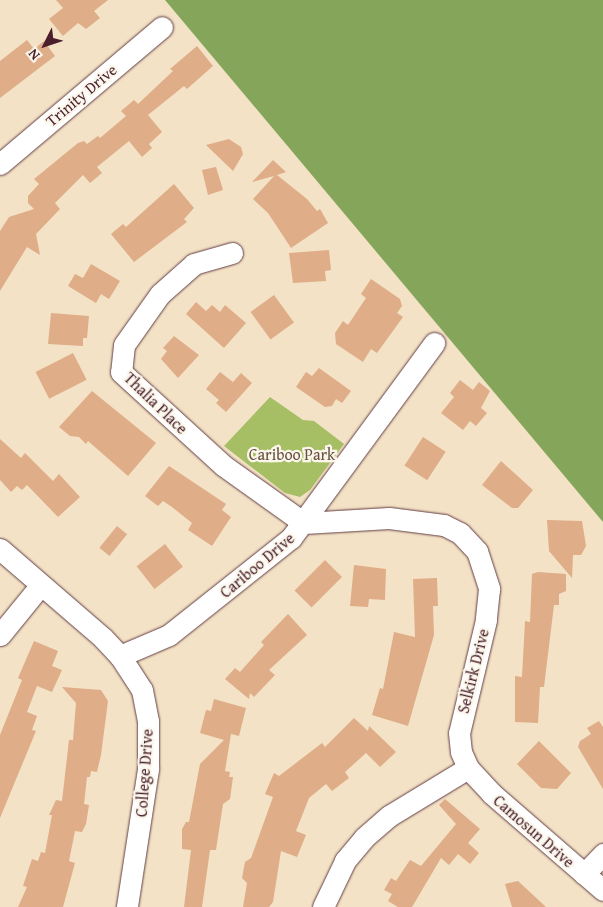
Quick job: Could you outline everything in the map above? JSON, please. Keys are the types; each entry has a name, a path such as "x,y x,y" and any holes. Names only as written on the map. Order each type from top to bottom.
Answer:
{"street":[{"name":"Trinity Drive","path":"0,164 162,27"},
{"name":"Thalia Place","path":"232,253 194,264 160,294 124,345 121,372 224,466 304,524"},
{"name":"Cariboo Drive","path":"120,656 169,635 291,538 304,524 434,343"},
{"name":"Selkirk Drive","path":"304,524 358,518 415,519 452,529 478,551 487,575 489,599 459,734 461,752 468,768"},
{"name":"College Drive","path":"0,549 120,656 142,690 149,735 146,786 127,907"},
{"path":"0,635 40,586"},
{"name":"Camosun Drive","path":"468,768 603,890"},
{"path":"323,907 345,861 364,838 389,816 468,768"},
{"path":"584,874 603,854"}],"green space":[{"path":"165,0 603,0 603,522"},
{"name":"Cariboo Park","path":"270,397 303,420 314,421 344,444 310,490 300,497 285,493 224,446"}],"building":[{"path":"56,0 108,0 94,11 100,18 86,29 78,23 63,36 49,19 63,8"},
{"path":"27,40 34,49 44,41 55,56 0,98 0,61"},
{"path":"197,46 213,66 187,89 184,86 148,115 162,132 149,144 152,148 142,157 129,141 97,167 102,173 90,183 83,175 55,203 60,209 36,234 40,255 27,247 0,291 0,231 9,217 34,209 28,203 28,196 39,184 34,179 78,143 84,141 87,144 98,136 100,138 126,116 121,111 134,100 138,104 173,71 170,69"},
{"path":"229,139 241,147 243,154 233,171 206,145"},
{"path":"273,160 286,172 277,175 307,199 317,211 320,209 328,223 291,248 268,213 253,199 274,176 252,182"},
{"path":"216,167 223,190 208,195 202,170"},
{"path":"174,184 194,208 184,219 187,222 134,262 111,234 123,224 126,227"},
{"path":"329,250 331,270 325,271 326,281 293,283 289,253"},
{"path":"91,264 120,281 109,299 101,294 96,303 68,286 75,274 83,278"},
{"path":"371,279 400,299 402,306 397,313 403,317 377,353 371,349 363,362 336,344 335,333 343,321 348,325 366,298 361,294"},
{"path":"274,295 294,323 271,340 251,312"},
{"path":"196,302 206,311 212,305 220,312 225,305 246,323 224,348 186,314"},
{"path":"51,313 89,316 87,338 83,338 83,346 48,344"},
{"path":"174,336 199,355 178,378 161,359 167,351 163,348"},
{"path":"73,353 87,380 49,399 36,372"},
{"path":"319,368 351,391 342,403 336,399 332,406 325,407 296,387 306,372 312,376"},
{"path":"220,372 233,382 241,373 252,383 226,412 216,403 219,400 206,389"},
{"path":"460,380 473,390 479,382 490,391 481,408 487,413 476,426 470,421 463,430 441,413 454,397 450,393"},
{"path":"92,391 156,443 128,476 88,441 86,444 79,437 70,436 59,427"},
{"path":"423,437 446,452 427,480 404,466"},
{"path":"0,439 21,458 25,453 53,481 59,474 80,497 58,517 27,485 22,490 17,486 11,492 0,480"},
{"path":"501,461 533,490 518,508 512,508 482,485"},
{"path":"169,466 226,504 222,510 231,517 212,546 188,530 192,523 172,507 163,501 158,506 145,496"},
{"path":"547,520 582,521 586,546 581,555 573,555 572,578 549,551"},
{"path":"117,526 127,534 109,556 99,548"},
{"path":"165,544 183,567 154,589 137,566"},
{"path":"325,560 342,577 312,607 295,590"},
{"path":"354,565 386,569 385,600 369,599 368,607 350,606"},
{"path":"538,572 566,574 566,591 559,594 559,605 554,605 544,687 540,687 538,723 515,722 515,676 522,677 525,621 530,622 532,574"},
{"path":"437,578 438,606 433,606 434,635 408,726 372,715 380,688 383,689 394,632 415,637 413,579"},
{"path":"288,614 307,635 269,670 275,675 254,697 250,693 249,699 225,679 235,668 240,672 264,645 261,642"},
{"path":"34,641 58,651 52,666 62,670 52,692 37,686 27,712 37,716 32,730 36,731 0,818 0,735 22,680 18,678"},
{"path":"62,687 101,690 108,701 101,755 97,772 91,771 90,777 87,777 84,804 89,805 86,824 82,832 75,831 69,861 75,863 63,907 18,907 27,887 23,886 32,859 38,861 41,852 45,853 52,815 49,815 56,800 62,801 69,740 73,740 76,703"},
{"path":"214,699 246,708 239,736 231,734 225,771 230,772 229,777 233,777 230,799 223,804 216,850 210,850 202,907 184,907 191,850 182,849 182,829 186,822 189,822 200,764 224,740 200,733 206,710 211,711"},
{"path":"354,718 368,731 369,726 396,752 380,767 366,753 345,772 349,778 332,791 326,784 309,798 296,831 306,835 297,857 281,851 273,902 269,907 243,907 247,883 242,878 245,862 251,858 273,797 265,794 274,773 279,776 322,743 325,747"},
{"path":"599,721 603,727 603,789 578,747 580,741 591,734 587,728"},
{"path":"539,741 571,773 557,789 541,788 517,764"},
{"path":"445,799 480,829 468,843 479,853 470,864 458,854 449,865 441,858 412,907 398,907 388,901 392,894 384,890 391,878 396,881 410,860 421,866 456,824 439,805"},
{"path":"518,881 546,907 512,907 505,884"}]}
